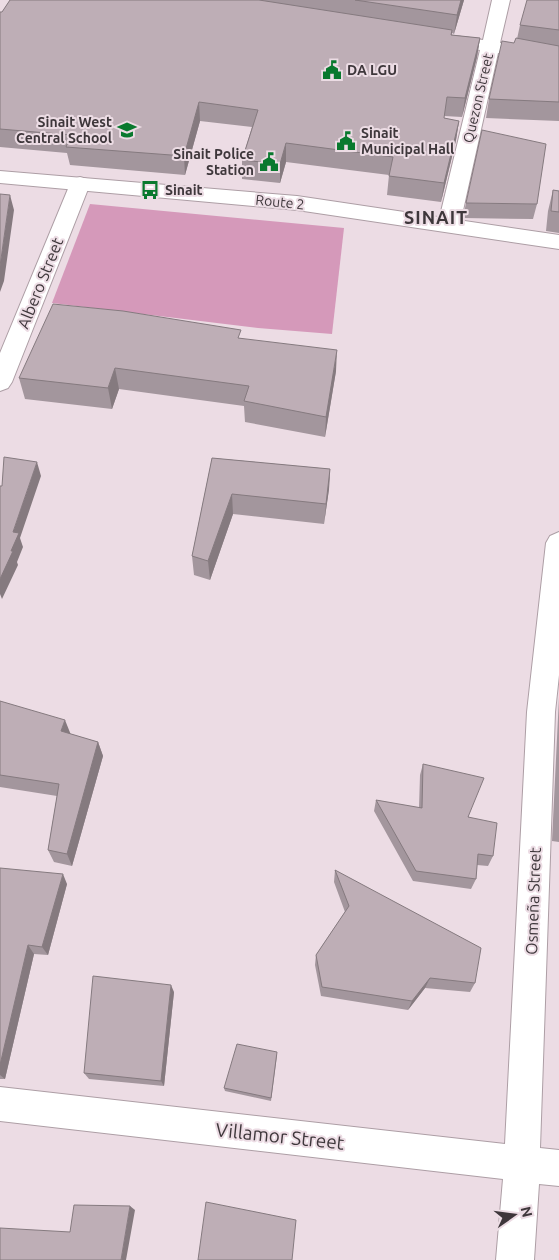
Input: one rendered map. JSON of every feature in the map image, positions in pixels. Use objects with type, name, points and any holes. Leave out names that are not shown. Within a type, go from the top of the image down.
[{"type":"main road","name":"Quezon Street","points":[[449,224],[501,0]]},
{"type":"main road","points":[[423,36],[559,57]]},
{"type":"main road","name":"Route 2","points":[[0,177],[297,203],[449,224],[559,242]]},
{"type":"main road","name":"Albero Street","points":[[0,382],[80,184]]},
{"type":"main road","name":"Osmeña Street","points":[[515,1260],[559,543]]},
{"type":"main road","name":"Villamor Street","points":[[0,1104],[559,1168]]},
{"type":"shaded area","points":[[90,204],[344,228],[332,334],[258,328],[52,303]]},
{"type":"building","points":[[10,0],[259,0],[452,30],[451,35],[480,38],[465,98],[447,97],[444,118],[459,121],[444,183],[389,176],[393,157],[286,143],[280,164],[242,160],[258,110],[199,102],[184,156],[66,147],[71,135],[0,129],[0,12],[2,12]]},
{"type":"building","points":[[355,0],[461,0],[457,15]]},
{"type":"building","points":[[527,0],[559,0],[559,30],[520,25]]},
{"type":"building","points":[[516,38],[559,46],[559,102],[489,99],[502,41],[514,43]]},
{"type":"building","points":[[482,130],[546,144],[537,204],[466,203]]},
{"type":"building","points":[[553,190],[559,191],[559,212],[551,211]]},
{"type":"building","points":[[0,194],[10,195],[0,266]]},
{"type":"building","points":[[53,304],[123,311],[241,330],[238,338],[337,350],[326,417],[244,401],[249,386],[115,368],[108,388],[19,378]]},
{"type":"building","points":[[4,457],[37,462],[13,532],[19,533],[0,579],[0,486],[2,486]]},
{"type":"building","points":[[212,458],[330,469],[326,504],[232,494],[208,561],[192,556]]},
{"type":"building","points":[[0,701],[65,720],[61,731],[98,742],[67,854],[48,850],[59,784],[0,775]]},
{"type":"building","points":[[423,764],[484,778],[468,817],[497,823],[493,856],[478,854],[476,879],[416,871],[376,800],[422,808]]},
{"type":"building","points":[[0,868],[63,874],[42,947],[28,945],[0,1065]]},
{"type":"building","points":[[335,870],[481,948],[475,983],[430,978],[412,1001],[322,987],[316,955],[349,906]]},
{"type":"building","points":[[93,976],[171,985],[161,1081],[84,1073]]},
{"type":"building","points":[[237,1044],[277,1052],[271,1098],[224,1088]]},
{"type":"building","points":[[206,1202],[296,1220],[292,1260],[198,1260]]},
{"type":"building","points":[[74,1205],[130,1206],[121,1260],[0,1260],[0,1228],[70,1232]]},
{"type":"place","name":"DA LGU","points":[[332,70]]},
{"type":"place","name":"Sinait West Central School","points":[[127,130]]},
{"type":"place","name":"Sinait Municipal Hall","points":[[346,141]]},
{"type":"place","name":"Sinait Police Station","points":[[269,162]]},
{"type":"place","name":"Sinait","points":[[150,190]]},
{"type":"district","name":"SINAIT","points":[[436,218]]}]
